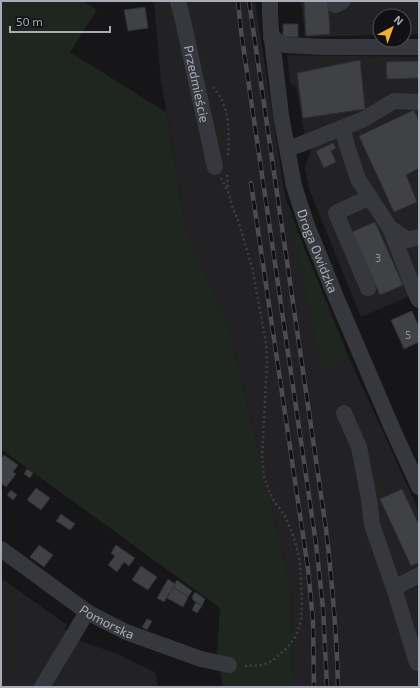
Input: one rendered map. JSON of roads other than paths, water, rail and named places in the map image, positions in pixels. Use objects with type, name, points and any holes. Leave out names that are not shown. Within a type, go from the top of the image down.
[{"type":"street","name":"Przedmieście","points":[[178,1],[215,167]]},
{"type":"street","name":"Droga Owidzka","points":[[270,1],[271,37],[281,115],[294,186],[306,223],[393,430],[419,487]]},
{"type":"street","points":[[271,37],[285,45],[325,48],[419,47]]},
{"type":"street","points":[[288,149],[364,119],[394,101],[419,102]]},
{"type":"street","points":[[342,128],[358,179],[390,228],[419,300]]},
{"type":"street","points":[[368,288],[336,213],[370,197]]},
{"type":"street","points":[[390,228],[408,240],[419,237]]},
{"type":"street","points":[[344,413],[359,447],[369,499],[372,525],[394,588],[417,663]]},
{"type":"street","name":"Pomorska","points":[[1,549],[87,612],[126,632],[201,659],[229,665]]},
{"type":"street","points":[[394,588],[419,575]]},
{"type":"street","points":[[42,687],[87,612]]},
{"type":"railway","points":[[238,1],[241,31],[316,544],[323,608],[327,687]]},
{"type":"railway","points":[[249,1],[326,529],[337,647],[338,687]]},
{"type":"railway","points":[[251,183],[308,569],[313,621],[314,687]]}]
